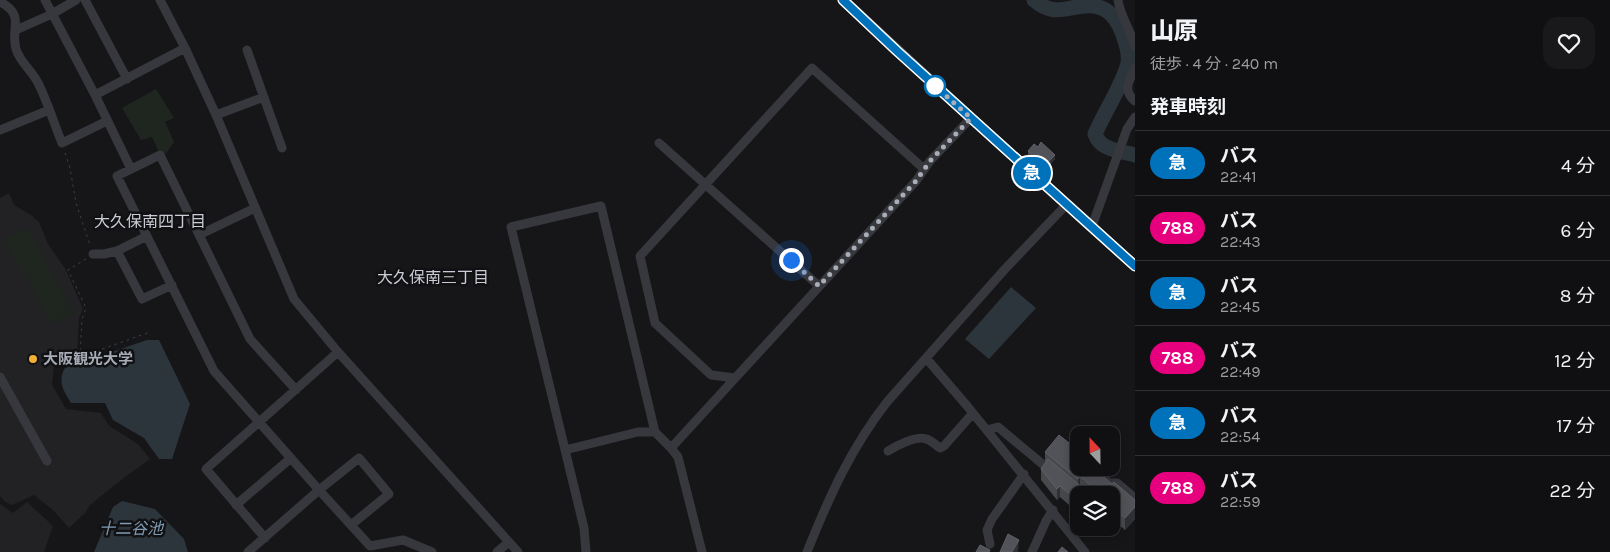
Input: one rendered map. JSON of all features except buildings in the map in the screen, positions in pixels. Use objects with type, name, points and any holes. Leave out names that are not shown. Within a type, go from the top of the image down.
[{"type":"main road","points":[[843,0],[1135,266]]},
{"type":"street","points":[[45,0],[131,169]]},
{"type":"street","points":[[16,30],[52,14],[76,0]]},
{"type":"street","points":[[85,0],[127,79]]},
{"type":"street","points":[[160,0],[216,115],[294,299],[338,352],[518,552]]},
{"type":"street","points":[[1118,0],[1121,13],[1132,35],[1135,47]]},
{"type":"street","points":[[1,3],[10,8],[14,14],[17,51],[39,84],[62,143],[107,121]]},
{"type":"street","points":[[95,95],[185,48]]},
{"type":"street","points":[[247,50],[282,148]]},
{"type":"street","points":[[735,378],[711,376],[656,323],[640,256],[705,184],[812,68],[924,169]]},
{"type":"street","points":[[1135,68],[1127,89],[1129,95],[1135,101]]},
{"type":"street","points":[[216,115],[264,97]]},
{"type":"street","points":[[0,130],[48,110]]},
{"type":"street","points":[[1092,226],[1127,129],[1135,117]]},
{"type":"street","points":[[670,448],[916,181],[930,161],[971,118]]},
{"type":"street","points":[[659,143],[819,286]]},
{"type":"street","points":[[296,390],[250,339],[160,155],[117,176],[214,371],[370,546],[403,540],[432,552]]},
{"type":"street","points":[[807,552],[829,498],[857,444],[887,402],[1005,269],[1067,204]]},
{"type":"street","points":[[586,552],[584,528],[511,227],[601,206],[655,432],[678,458],[702,552]]},
{"type":"street","points":[[199,235],[254,208]]},
{"type":"street","points":[[93,254],[117,251],[147,236]]},
{"type":"street","points":[[117,251],[142,299],[172,285]]},
{"type":"street","points":[[264,538],[206,470],[338,352]]},
{"type":"street","points":[[926,358],[1024,474],[1086,552]]},
{"type":"street","points":[[0,377],[47,461]]},
{"type":"street","points":[[888,451],[920,438],[926,438],[940,448],[973,414]]},
{"type":"street","points":[[987,430],[998,427],[1041,456],[1059,478]]},
{"type":"street","points":[[565,450],[638,432],[655,432]]},
{"type":"street","points":[[236,505],[290,458]]},
{"type":"street","points":[[248,552],[358,458],[389,494],[351,525]]},
{"type":"street","points":[[990,544],[987,530],[992,519],[1024,474]]},
{"type":"street","points":[[1101,476],[1109,483],[1117,483],[1135,498]]},
{"type":"street","points":[[1032,552],[1053,510]]},
{"type":"street","points":[[497,552],[509,542]]},
{"type":"path","points":[[62,143],[70,168],[76,203],[93,254],[68,270],[86,308],[82,318],[80,357],[150,332]]},
{"type":"shaded area","points":[[156,89],[174,118],[165,122],[174,142],[162,159],[152,137],[141,140],[122,108]]},
{"type":"shaded area","name":"大阪観光大学","points":[[9,193],[14,205],[39,222],[48,244],[66,270],[83,309],[79,318],[77,354],[54,363],[52,385],[66,409],[101,413],[109,426],[138,444],[150,459],[90,505],[85,513],[69,528],[53,510],[34,495],[12,505],[5,502],[0,496],[0,198]]},
{"type":"shaded area","points":[[27,228],[73,312],[52,324],[5,240]]},
{"type":"shaded area","points":[[27,502],[53,526],[44,552],[0,552],[0,504],[13,513]]},
{"type":"water","points":[[1011,287],[1036,308],[989,359],[965,339]]},
{"type":"water","points":[[147,340],[159,340],[190,404],[172,459],[159,459],[144,438],[113,420],[105,403],[71,403],[62,386],[65,368]]},
{"type":"water","name":"十二谷池","points":[[122,501],[155,509],[184,539],[188,552],[94,552],[113,507]]},
{"type":"waterway","points":[[1034,0],[1047,8],[1058,10],[1085,6],[1101,8],[1112,15],[1120,26],[1126,43],[1128,63],[1122,80],[1095,134],[1106,147],[1135,155]]},
{"type":"bus line","name":"急","points":[[843,0],[1135,266]]},
{"type":"place","name":"大阪観光大学","points":[[33,359]]},
{"type":"district","name":"大久保南四丁目","points":[[150,221]]},
{"type":"district","name":"大久保南三丁目","points":[[433,277]]},
{"type":"route","points":[[791,260],[819,286],[916,181],[930,161],[971,118],[935,86]]}]
